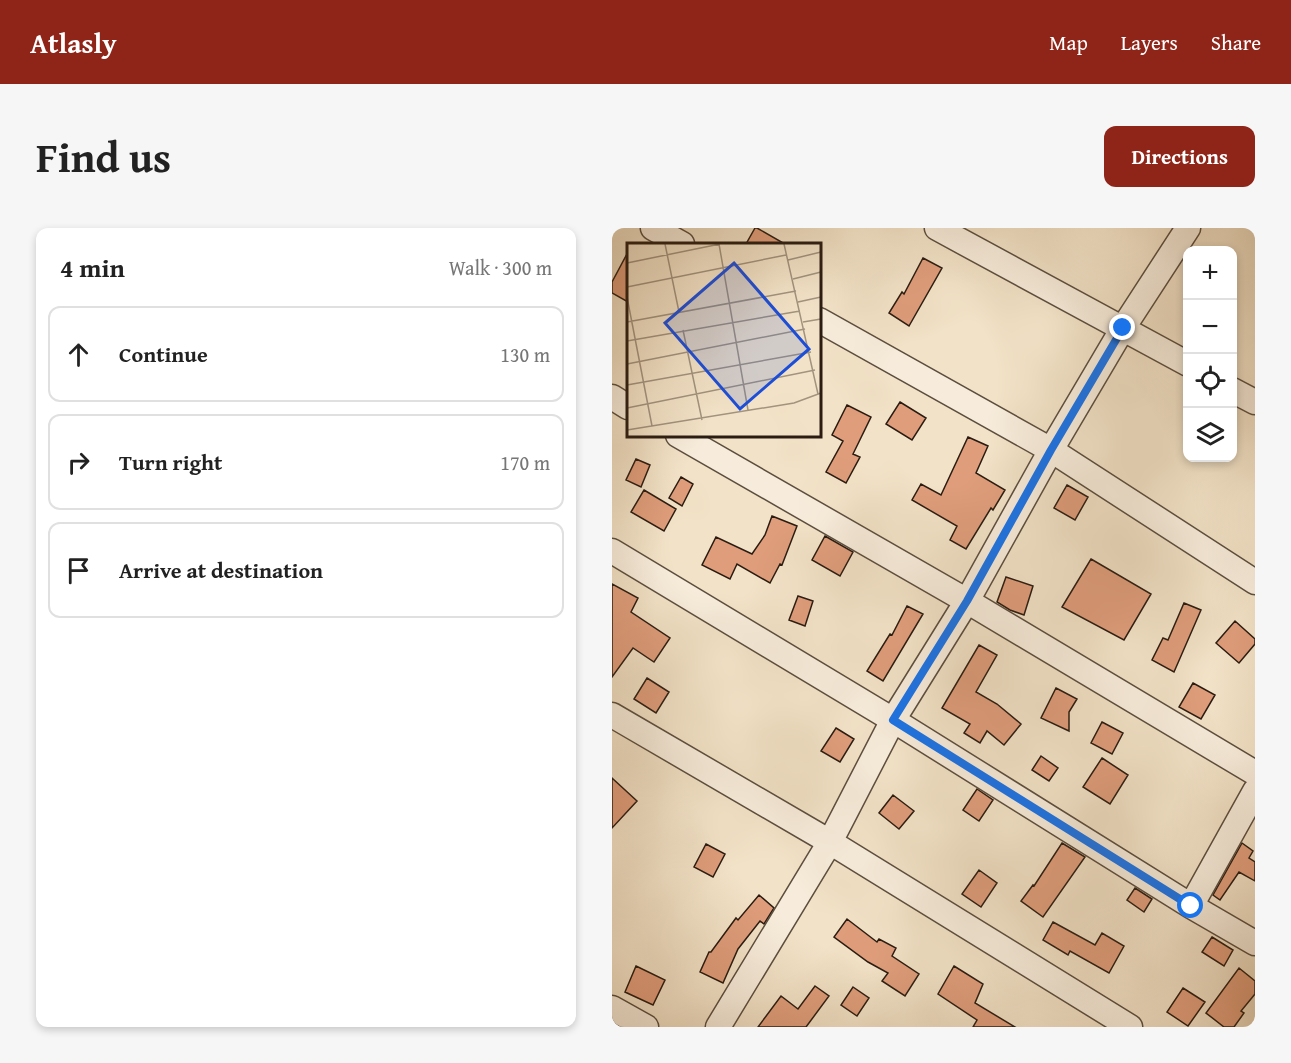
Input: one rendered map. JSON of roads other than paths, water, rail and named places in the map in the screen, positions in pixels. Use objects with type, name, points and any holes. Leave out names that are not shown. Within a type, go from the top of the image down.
[{"type":"street","points":[[653,228],[680,243]]},
{"type":"street","points":[[937,228],[1183,361]]},
{"type":"street","points":[[718,1027],[830,842],[893,720],[967,601],[1051,450],[1123,328],[1188,228]]},
{"type":"street","points":[[820,322],[1051,450],[1255,582]]},
{"type":"street","points":[[1237,392],[1255,402]]},
{"type":"street","points":[[612,397],[627,406]]},
{"type":"street","points":[[680,436],[967,601],[1255,773]]},
{"type":"street","points":[[612,551],[893,720],[1191,906],[1255,943]]},
{"type":"street","points":[[612,715],[830,842],[1126,1026]]},
{"type":"street","points":[[1191,906],[1255,791]]},
{"type":"street","points":[[612,1008],[646,1027]]}]
